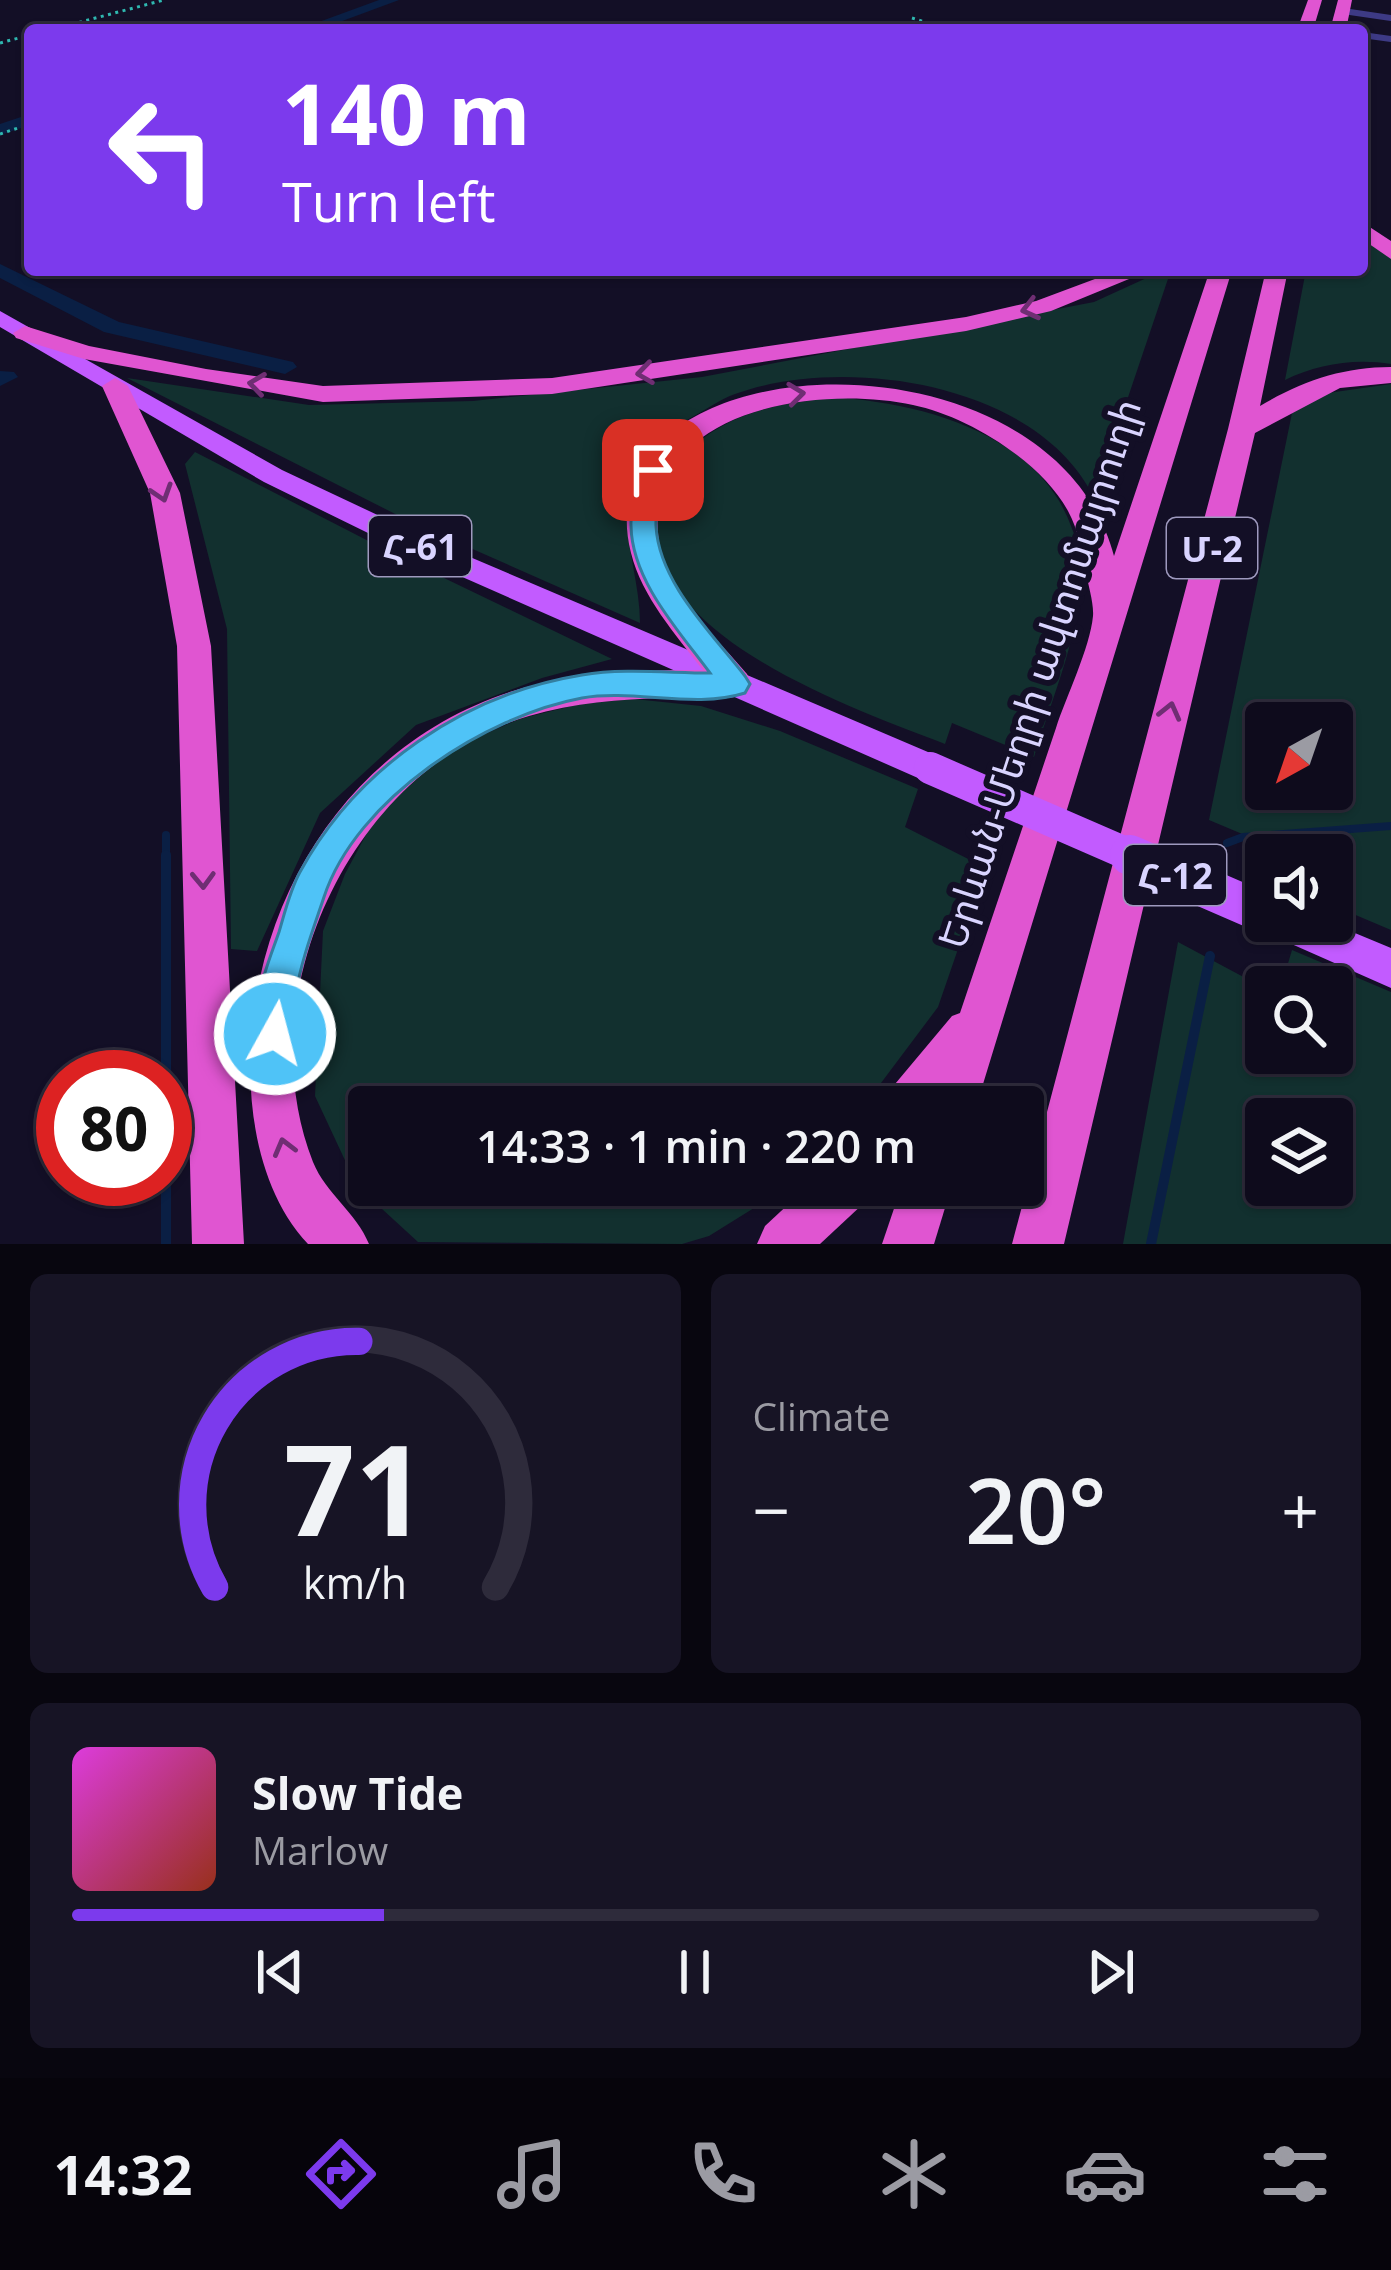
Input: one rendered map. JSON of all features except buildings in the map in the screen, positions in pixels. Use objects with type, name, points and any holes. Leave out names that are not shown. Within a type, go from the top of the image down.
[{"type":"highway","points":[[25,333],[84,352],[186,373],[323,394],[552,386],[966,324],[1043,306],[1124,276]]},
{"type":"highway","name":"Երևան-Մեղրի ավտոմայրուղի","points":[[959,1086],[1219,276]]},
{"type":"highway","name":"Մ-2","points":[[1038,1244],[1242,429],[1276,276]]},
{"type":"highway","points":[[1242,429],[1309,386],[1340,378],[1391,375]]},
{"type":"highway","points":[[116,386],[165,493],[194,646],[218,1244]]},
{"type":"highway","points":[[735,684],[657,578],[645,549],[645,495],[653,470],[697,427],[751,402],[790,394],[837,391],[916,397],[976,420],[1018,444],[1065,486],[1084,513],[1112,620]]},
{"type":"highway","points":[[343,1244],[316,1224],[280,1149],[273,1075],[278,992],[295,931],[311,883],[347,827],[416,759],[499,710],[584,686],[735,684]]},
{"type":"highway","points":[[924,1086],[981,1016]]},
{"type":"highway","points":[[783,1244],[824,1206]]},
{"type":"highway","points":[[908,1244],[920,1206]]},
{"type":"main road","name":"Հ-61","points":[[0,318],[273,476],[408,541],[1084,835]]},
{"type":"main road","name":"Հ-12","points":[[1084,835],[1245,905]]},
{"type":"main road","name":"Հ-12","points":[[1331,942],[1391,968]]},
{"type":"lane","points":[[1344,5],[1391,18]]},
{"type":"path","points":[[73,24],[164,0]]},
{"type":"path","points":[[912,18],[931,24]]},
{"type":"green space","points":[[1368,238],[1391,256],[1391,364],[1337,364],[1285,380],[1305,276],[1368,276]]},
{"type":"green space","points":[[1151,276],[1169,276],[1094,498],[1067,459],[1030,428],[985,404],[935,388],[830,377],[780,382],[735,394],[660,437],[643,454],[633,474],[627,516],[640,623],[409,521],[127,378],[309,405],[473,401],[702,377],[1094,302]]},
{"type":"green space","points":[[1391,384],[1391,930],[1353,914],[1353,834],[1245,835],[1209,820],[1292,413],[1321,394]]},
{"type":"green space","points":[[843,398],[910,408],[977,431],[1034,469],[1055,495],[1081,552],[1081,586],[1066,660],[1034,757],[952,723],[945,744],[817,691],[726,638],[690,606],[666,570],[656,530],[658,498],[667,476],[688,451],[748,414]]},
{"type":"green space","points":[[195,452],[612,659],[542,678],[416,725],[320,813],[257,951],[231,949],[227,629],[185,464]]},
{"type":"green space","points":[[634,699],[701,706],[780,731],[918,789],[905,827],[986,868],[938,1007],[879,1086],[348,1086],[348,1167],[315,1096],[323,931],[345,874],[368,831],[406,785],[459,746],[519,719],[580,704]]},
{"type":"green space","points":[[1178,942],[1245,978],[1245,1074],[1353,1074],[1353,976],[1391,992],[1391,1244],[1123,1244]]},
{"type":"green space","points":[[1292,950],[1330,966],[1287,966]]},
{"type":"green space","points":[[379,1206],[757,1206],[709,1236],[682,1244],[418,1242]]},
{"type":"waterway","points":[[322,24],[392,0]]},
{"type":"waterway","points":[[0,130],[24,121]]},
{"type":"waterway","points":[[0,270],[112,327],[285,367]]},
{"type":"waterway","points":[[0,379],[6,377]]},
{"type":"waterway","points":[[1227,843],[1243,837],[1391,826]]},
{"type":"waterway","points":[[166,835],[166,1244]]},
{"type":"waterway","points":[[1151,1244],[1210,956]]},
{"type":"route","points":[[275,1034],[278,992],[311,883],[347,827],[416,759],[499,710],[584,686],[735,684],[674,605],[645,549],[645,495],[653,470]]}]
